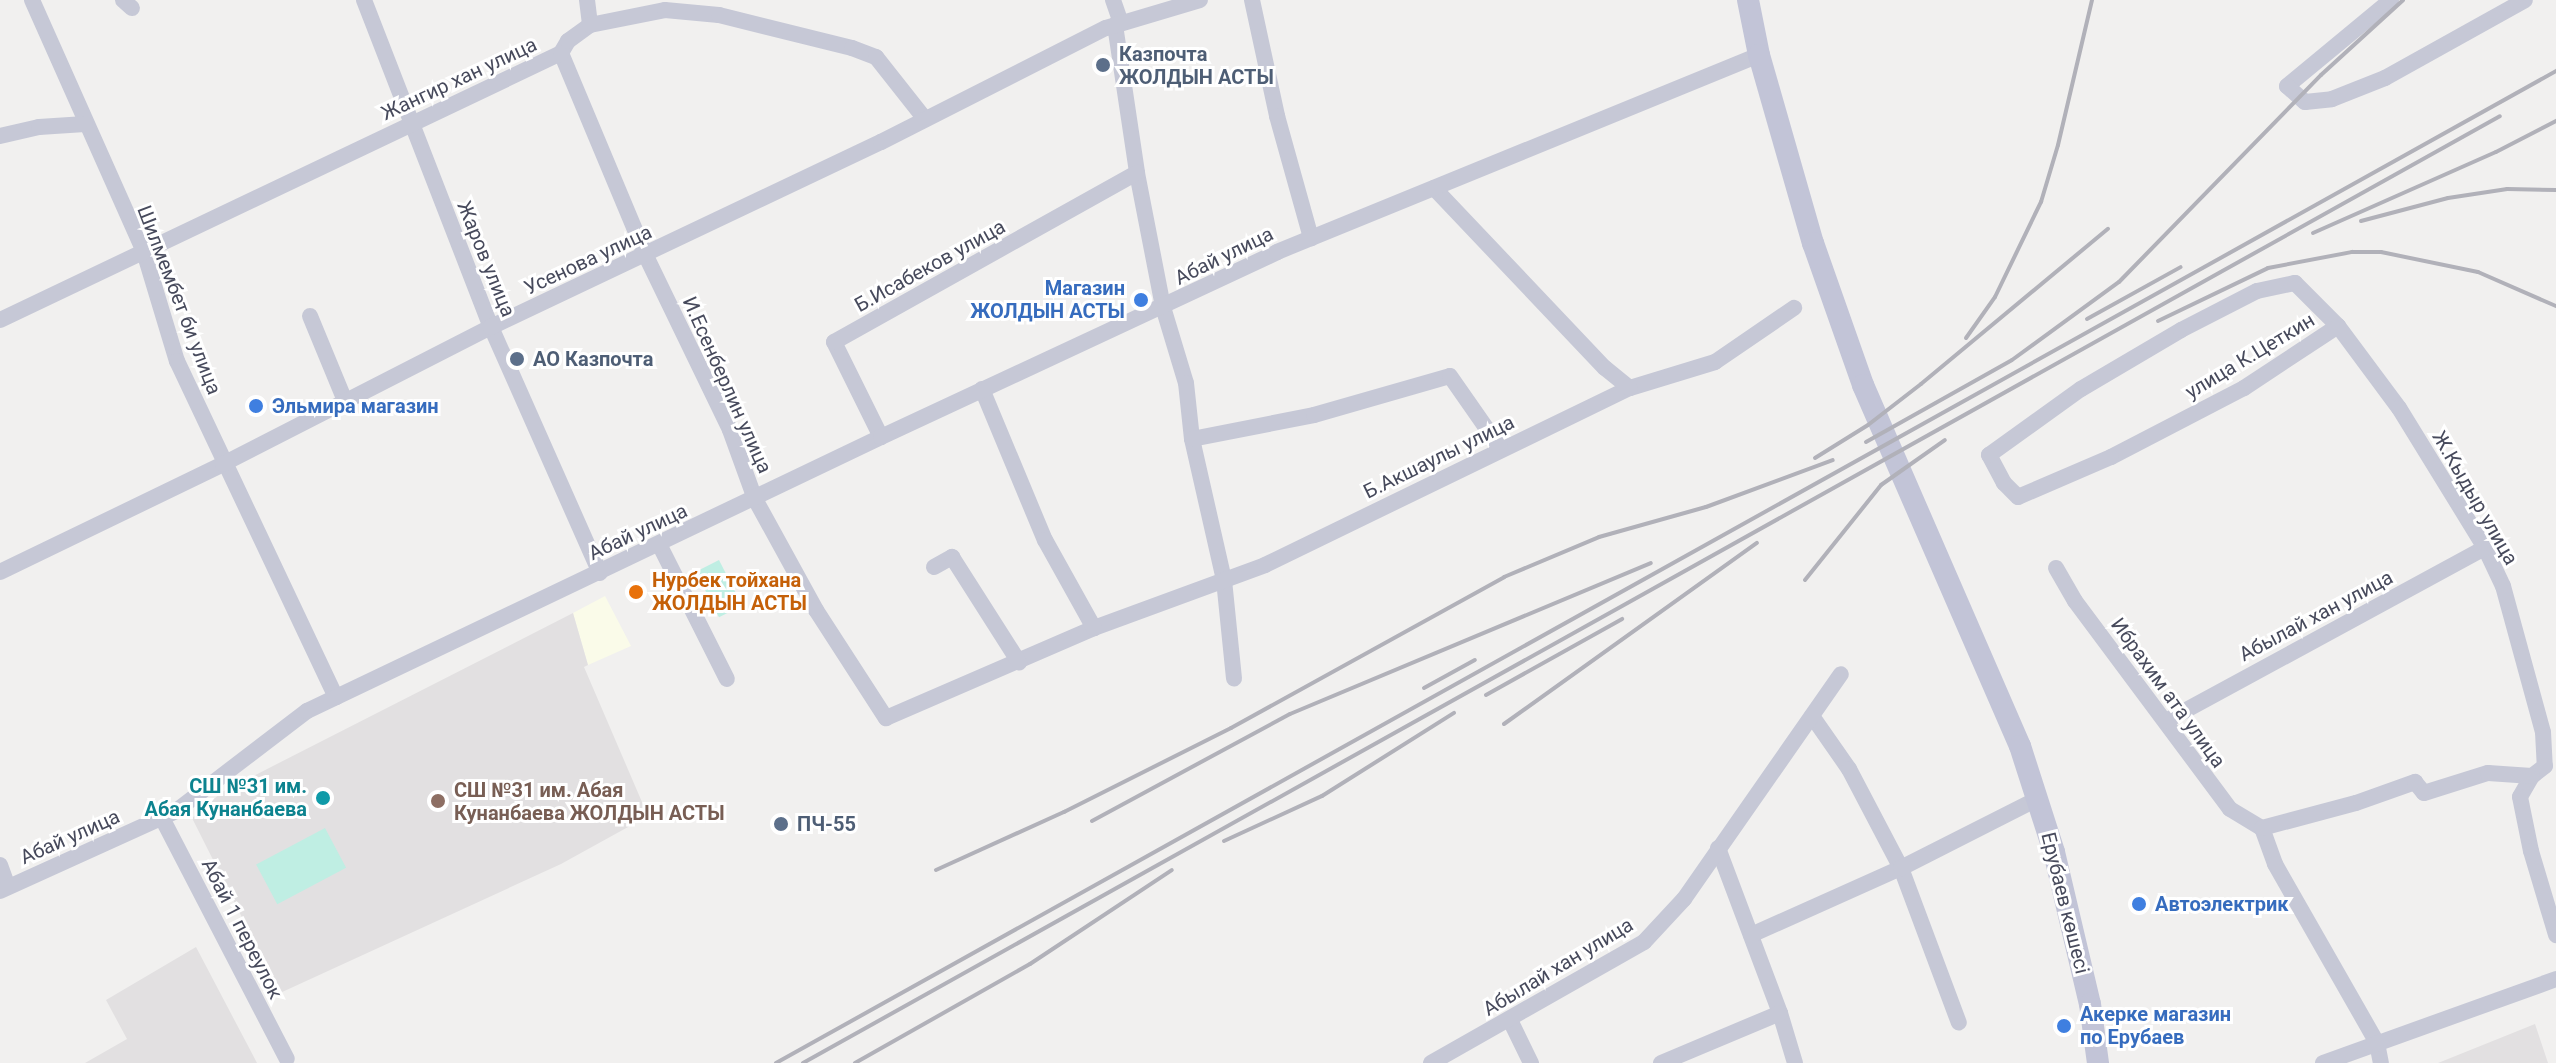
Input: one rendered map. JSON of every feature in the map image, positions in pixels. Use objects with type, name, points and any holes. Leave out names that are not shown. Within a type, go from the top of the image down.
[{"type":"main road","name":"Ерубаев көшесі","points":[[1748,0],[1759,55],[1813,243],[1863,385],[1908,494],[1995,682],[2020,746],[2054,852],[2086,989],[2098,1063]]},
{"type":"street","name":"Шилмембет би улица","points":[[32,0],[144,252],[177,361],[223,464],[336,697]]},
{"type":"street","name":"Жаров улица","points":[[364,0],[491,327],[600,573]]},
{"type":"street","points":[[587,0],[590,25],[665,10],[721,8],[852,48],[876,57],[925,119]]},
{"type":"street","points":[[1113,0],[1137,173],[1163,307],[1186,383],[1192,439],[1224,580],[1234,678]]},
{"type":"street","name":"Усенова улица","points":[[0,572],[223,464],[491,327],[646,256],[1118,24],[1200,0]]},
{"type":"street","points":[[1252,0],[1277,116],[1311,238]]},
{"type":"street","points":[[2391,0],[2287,86],[2305,102],[2332,99],[2385,78],[2525,0]]},
{"type":"street","name":"Жангир хан улица","points":[[0,320],[561,53],[568,41],[590,25]]},
{"type":"street","name":"И.Есенберлин улица","points":[[561,53],[646,256],[730,430],[755,499],[816,610],[886,718]]},
{"type":"street","name":"Абай улица","points":[[4,889],[162,818],[307,711],[982,389],[1311,238],[1759,55]]},
{"type":"street","points":[[0,136],[39,127],[85,124]]},
{"type":"street","name":"Б.Исабеков улица","points":[[881,437],[834,342],[1137,173]]},
{"type":"street","points":[[1434,188],[1605,368],[1630,388]]},
{"type":"street","name":"улица К.Цеткин","points":[[2295,283],[2338,326],[2244,388],[2111,457],[2018,497],[2004,483],[1989,455],[2081,389],[2181,330],[2257,291],[2295,283]]},
{"type":"street","name":"Б.Акшаулы улица","points":[[886,718],[1094,628],[1265,565],[1630,388],[1715,362],[1794,308]]},
{"type":"street","points":[[310,316],[345,401]]},
{"type":"street","name":"Ж.Кыдыр улица","points":[[2338,326],[2399,408],[2485,548],[2503,586],[2543,732],[2545,766],[2532,776],[2520,797],[2531,851],[2556,935]]},
{"type":"street","points":[[1192,439],[1314,415],[1450,376],[1501,449]]},
{"type":"street","points":[[982,389],[1045,540],[1094,628]]},
{"type":"street","points":[[659,544],[727,679]]},
{"type":"street","name":"Абылай хан улица","points":[[2166,721],[2485,548]]},
{"type":"street","points":[[934,567],[952,557],[1019,662]]},
{"type":"street","name":"Ибрахим ата улица","points":[[2056,568],[2075,601],[2230,809],[2262,828]]},
{"type":"street","name":"Абылай хан улица","points":[[1431,1063],[1644,942],[1684,899],[1841,674]]},
{"type":"street","points":[[1812,716],[1849,769],[1901,868],[1959,1023]]},
{"type":"street","points":[[2381,1063],[2377,1043],[2275,864],[2262,828],[2356,803],[2415,782],[2424,793],[2488,773],[2532,776]]},
{"type":"street","points":[[1751,935],[1901,868],[2037,799]]},
{"type":"street","name":"Абай 1 переулок","points":[[162,818],[287,1059]]},
{"type":"street","points":[[1718,848],[1780,1013],[1795,1063]]},
{"type":"street","points":[[0,865],[4,889]]},
{"type":"street","points":[[2323,1063],[2556,979]]},
{"type":"street","points":[[1661,1063],[1780,1013]]},
{"type":"street","points":[[1510,1020],[1531,1063]]},
{"type":"shaded area","points":[[605,596],[631,646],[588,665],[573,613]]},
{"type":"shaded area","points":[[573,613],[588,665],[584,667],[648,816],[561,864],[280,993],[192,818],[222,792]]},
{"type":"shaded area","points":[[196,947],[257,1063],[85,1063],[127,1039],[106,1000]]},
{"type":"shaded area","points":[[2535,1024],[2548,1063],[2438,1063]]},
{"type":"green space","points":[[719,560],[742,605],[719,617],[696,572]]},
{"type":"green space","points":[[325,828],[346,868],[277,904],[256,865]]},
{"type":"railway","points":[[1966,338],[1995,297],[2041,202],[2058,145],[2092,0]]},
{"type":"railway","points":[[1866,442],[2012,360],[2119,282],[2321,75],[2403,0]]},
{"type":"railway","points":[[776,1063],[2556,71]]},
{"type":"railway","points":[[803,1063],[2500,116]]},
{"type":"railway","points":[[2313,233],[2496,152],[2556,121]]},
{"type":"railway","points":[[2361,221],[2448,198],[2507,189],[2556,190]]},
{"type":"railway","points":[[1815,458],[1868,425],[1921,384],[2108,229]]},
{"type":"railway","points":[[2158,321],[2268,268],[2352,252],[2381,252],[2478,272],[2556,306]]},
{"type":"railway","points":[[2087,319],[2181,267]]},
{"type":"railway","points":[[1805,580],[1881,485],[1945,440]]},
{"type":"railway","points":[[936,870],[1064,812],[1231,728],[1504,577],[1599,537],[1706,507],[1833,460]]},
{"type":"railway","points":[[1504,724],[1757,543]]},
{"type":"railway","points":[[1092,821],[1290,714],[1651,563]]},
{"type":"railway","points":[[1486,695],[1622,619]]},
{"type":"railway","points":[[1424,688],[1475,660]]},
{"type":"railway","points":[[1224,841],[1322,796],[1454,713]]},
{"type":"railway","points":[[855,1063],[1030,964],[1172,870]]},
{"type":"place","name":"Казпочта ЖОЛДЫН АСТЫ","points":[[1103,65]]},
{"type":"place","name":"Магазин ЖОЛДЫН АСТЫ","points":[[1141,300]]},
{"type":"place","name":"АО Казпочта","points":[[517,359]]},
{"type":"place","name":"Эльмира магазин","points":[[256,406]]},
{"type":"place","name":"Нурбек тойхана ЖОЛДЫН АСТЫ","points":[[636,592]]},
{"type":"place","name":"СШ №31 им. Абая Кунанбаева","points":[[323,798]]},
{"type":"place","name":"СШ №31 им. Абая Кунанбаева ЖОЛДЫН АСТЫ","points":[[438,801]]},
{"type":"place","name":"ПЧ-55","points":[[781,824]]},
{"type":"place","name":"Автоэлектрик","points":[[2139,904]]},
{"type":"place","name":"Акерке магазин по Ерубаев","points":[[2064,1026]]}]
